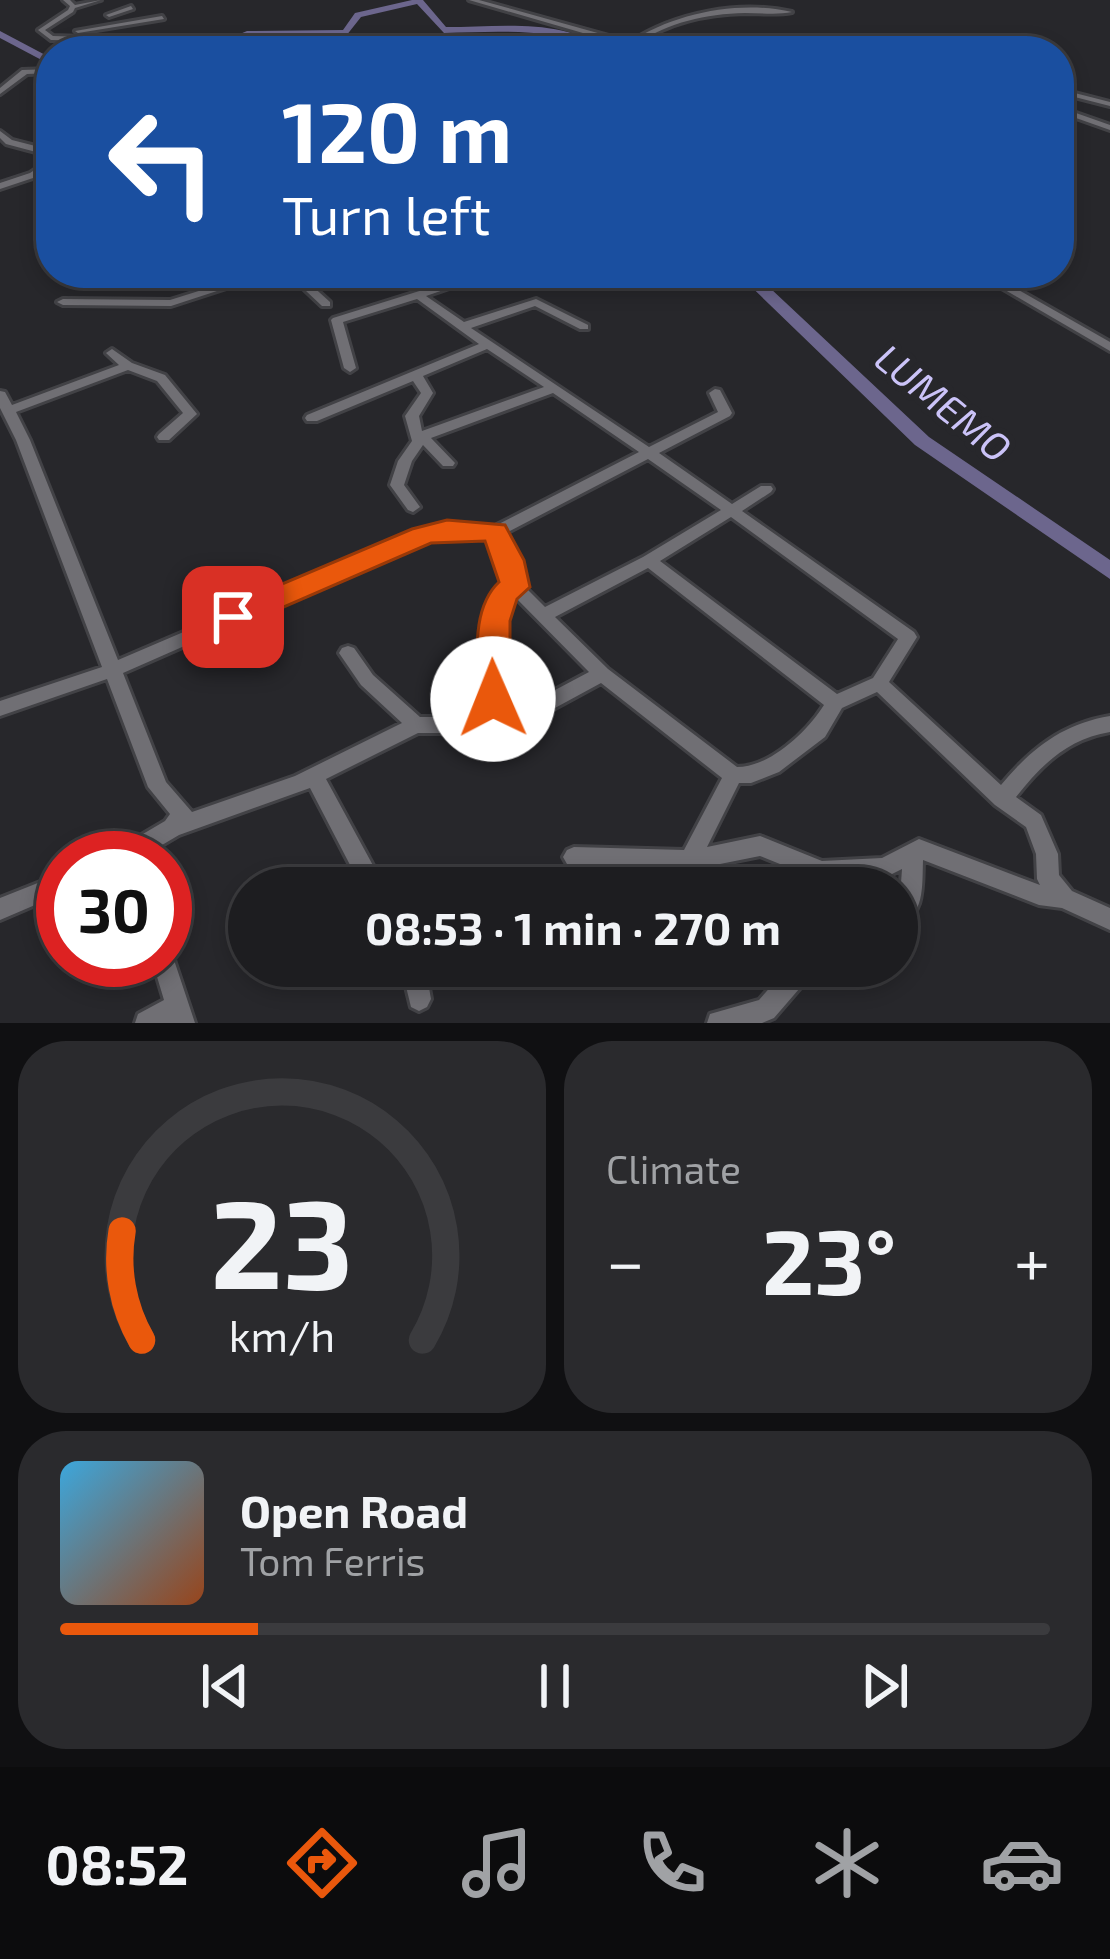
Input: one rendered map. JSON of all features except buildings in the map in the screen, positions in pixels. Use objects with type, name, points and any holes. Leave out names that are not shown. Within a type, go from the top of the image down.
[{"type":"street","points":[[49,36],[41,30],[69,4],[98,0]]},
{"type":"street","points":[[472,0],[603,36]]},
{"type":"street","points":[[130,8],[106,13],[137,21]]},
{"type":"street","points":[[644,36],[701,14],[749,9],[789,12]]},
{"type":"street","points":[[46,33],[162,18]]},
{"type":"street","points":[[0,92],[25,72],[36,72]]},
{"type":"street","points":[[1074,95],[1110,104]]},
{"type":"street","points":[[1074,98],[1078,96]]},
{"type":"street","points":[[1074,112],[1110,128]]},
{"type":"street","points":[[0,133],[36,156]]},
{"type":"street","points":[[0,186],[36,169]]},
{"type":"street","points":[[63,302],[171,303],[219,288]]},
{"type":"street","points":[[308,288],[326,304]]},
{"type":"street","points":[[350,368],[338,320],[446,288]]},
{"type":"street","points":[[1007,288],[1110,347]]},
{"type":"street","points":[[421,297],[484,346],[555,388],[734,511],[908,638],[879,683],[835,704],[818,731],[772,766],[751,775],[734,775],[602,674],[515,587],[495,532]]},
{"type":"street","points":[[461,327],[536,302],[584,326]]},
{"type":"street","points":[[312,418],[484,346]]},
{"type":"street","points":[[112,353],[128,366],[161,378],[190,414],[164,437]]},
{"type":"street","points":[[128,366],[5,402],[158,787],[182,813],[172,828]]},
{"type":"street","points":[[416,376],[426,388],[412,416],[417,438],[555,388]]},
{"type":"street","points":[[0,709],[113,670],[422,536],[447,530],[495,532],[725,413],[715,393]]},
{"type":"street","points":[[422,436],[448,463]]},
{"type":"street","points":[[412,506],[397,485],[405,460],[422,436]]},
{"type":"street","points":[[546,614],[649,561],[766,489]]},
{"type":"street","points":[[649,561],[835,704]]},
{"type":"street","points":[[496,731],[490,666],[494,621],[504,593],[515,587]]},
{"type":"street","points":[[348,653],[367,680],[416,725]]},
{"type":"street","points":[[167,831],[314,776],[416,725],[442,725],[480,736],[496,731],[602,674]]},
{"type":"street","points":[[879,683],[1003,799],[1034,821],[1046,854],[1048,879],[1064,898]]},
{"type":"street","points":[[1003,799],[1042,748],[1093,726],[1110,724]]},
{"type":"street","points":[[690,860],[734,775]]},
{"type":"street","points":[[314,776],[363,867]]},
{"type":"street","points":[[574,857],[690,860],[760,846],[822,871],[884,868],[919,849],[1040,895],[1064,898],[1110,919]]},
{"type":"street","points":[[912,867],[913,853]]},
{"type":"street","points":[[0,909],[36,894]]},
{"type":"street","points":[[417,987],[419,999]]},
{"type":"street","points":[[719,1023],[766,1010],[786,987]]},
{"type":"street","points":[[147,1023],[180,1014]]},
{"type":"waterway","name":"LUMEMO","points":[[242,36],[346,33],[358,15],[419,1],[444,30],[504,29],[572,36]]},
{"type":"waterway","name":"LUMEMO","points":[[0,34],[36,54]]},
{"type":"waterway","name":"LUMEMO","points":[[761,288],[922,441],[1110,571]]},
{"type":"route","points":[[233,617],[422,536],[447,530],[495,532],[515,587],[504,593],[494,621],[493,699]]}]
